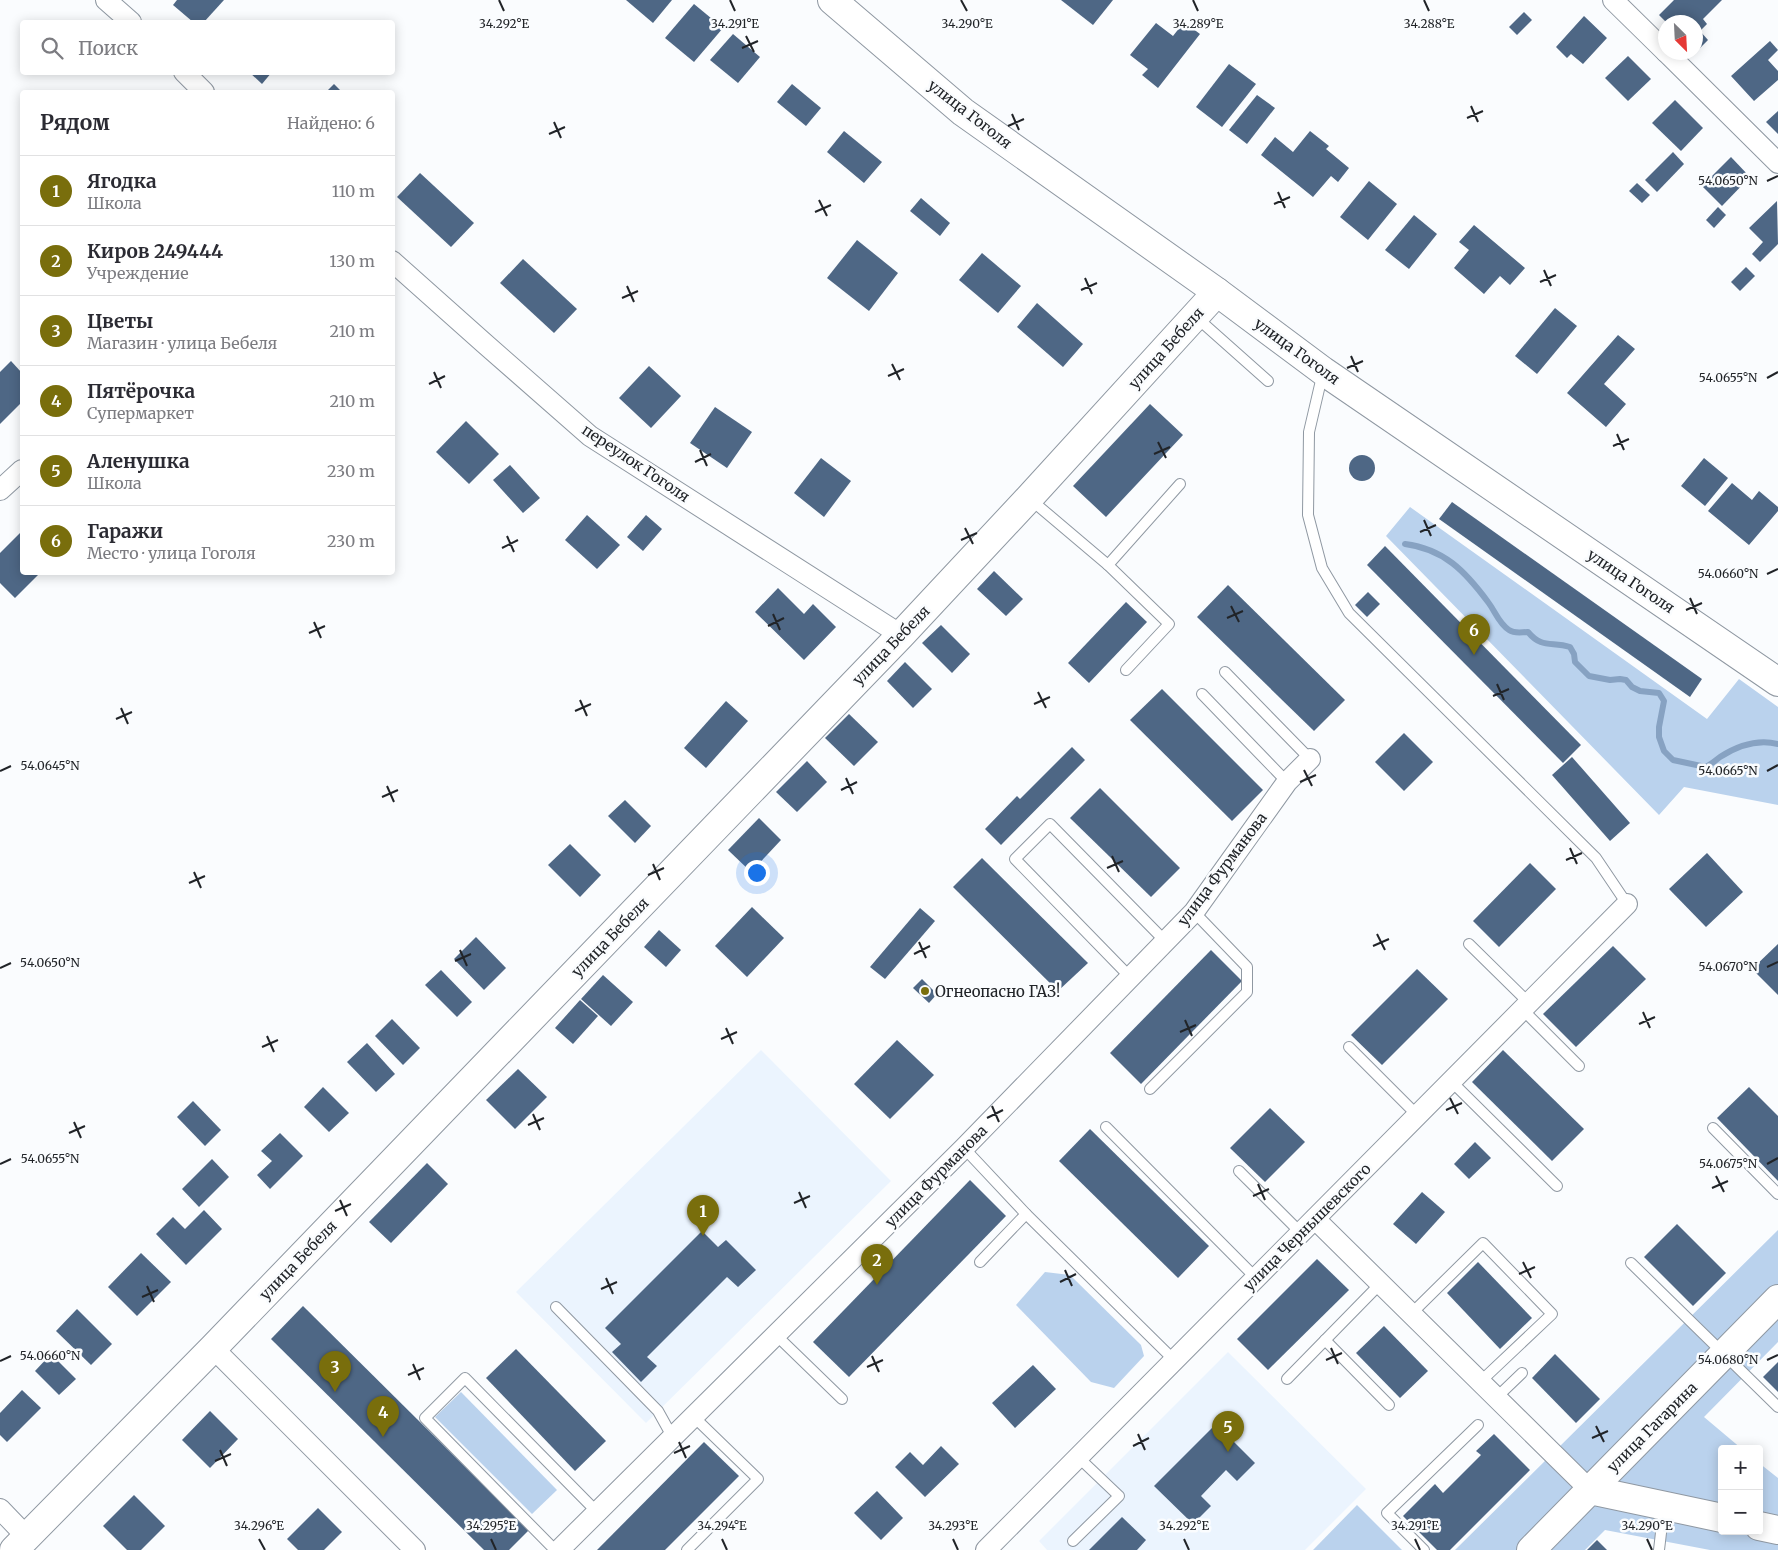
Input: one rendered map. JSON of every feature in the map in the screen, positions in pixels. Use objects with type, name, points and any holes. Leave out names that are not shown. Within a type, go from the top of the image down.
[{"type":"street","points":[[106,0],[130,20]]},
{"type":"street","name":"улица Гоголя","points":[[832,0],[963,112],[1217,292],[1323,371],[1778,682]]},
{"type":"street","points":[[1613,0],[1658,44]]},
{"type":"street","points":[[1674,60],[1778,163]]},
{"type":"street","points":[[187,75],[202,90]]},
{"type":"street","name":"переулок Гоголя","points":[[395,264],[590,436],[901,635]]},
{"type":"street","name":"улица Бебеля","points":[[21,1544],[213,1348],[901,635],[1217,292]]},
{"type":"street","points":[[0,490],[20,472]]},
{"type":"street","name":"улица Фурманова","points":[[557,1550],[777,1336],[1194,912],[1287,782],[1310,759]]},
{"type":"street","name":"улица Чернышевского","points":[[986,1550],[1627,904]]},
{"type":"street","points":[[1308,1226],[1380,1284],[1590,1490]]},
{"type":"street","name":"улица Гагарина","points":[[1530,1550],[1778,1299]]},
{"type":"street","points":[[213,1348],[413,1549]]},
{"type":"street","name":"улица Гагарина","points":[[1590,1490],[1718,1517]]},
{"type":"street","points":[[0,1509],[21,1544]]},
{"type":"street","points":[[1763,1527],[1778,1530]]},
{"type":"lane","points":[[1195,316],[1268,381]]},
{"type":"lane","points":[[1323,371],[1309,432],[1308,515],[1322,568],[1348,613],[1596,858],[1627,904]]},
{"type":"lane","points":[[1108,565],[1180,484]]},
{"type":"lane","points":[[1029,498],[1108,565],[1169,624],[1126,670]]},
{"type":"lane","points":[[1225,672],[1310,759]]},
{"type":"lane","points":[[1202,694],[1287,782]]},
{"type":"lane","points":[[1130,977],[1015,859],[1050,824],[1165,941]]},
{"type":"lane","points":[[1150,1089],[1248,992],[1246,967],[1194,912]]},
{"type":"lane","points":[[1470,944],[1580,1066]]},
{"type":"lane","points":[[1349,1047],[1417,1115]]},
{"type":"lane","points":[[1451,1081],[1557,1186]]},
{"type":"lane","points":[[1106,1127],[1256,1278]]},
{"type":"lane","points":[[1713,1128],[1778,1194]]},
{"type":"lane","points":[[964,1148],[1026,1214],[1174,1360]]},
{"type":"lane","points":[[1239,1171],[1308,1226]]},
{"type":"lane","points":[[980,1262],[1026,1214]]},
{"type":"lane","points":[[1411,1314],[1483,1243],[1552,1314],[1480,1382]]},
{"type":"lane","points":[[1631,1263],[1778,1407]]},
{"type":"lane","points":[[1287,1378],[1380,1284]]},
{"type":"lane","points":[[556,1307],[658,1411],[673,1438]]},
{"type":"lane","points":[[777,1336],[842,1399]]},
{"type":"lane","points":[[1325,1340],[1389,1405]]},
{"type":"lane","points":[[1496,1398],[1522,1373]]},
{"type":"lane","points":[[557,1550],[425,1418],[465,1378],[597,1512]]},
{"type":"lane","points":[[686,1550],[758,1479],[694,1417]]},
{"type":"lane","points":[[1424,1550],[1387,1513],[1478,1425]]},
{"type":"lane","points":[[1074,1541],[1118,1496],[1078,1457]]},
{"type":"lane","points":[[1659,1550],[1664,1506]]},
{"type":"shaded area","points":[[1410,507],[1707,719],[1739,679],[1778,707],[1778,805],[1684,787],[1659,815],[1386,536]]},
{"type":"shaded area","points":[[761,1050],[891,1181],[646,1423],[516,1292]]},
{"type":"shaded area","points":[[1778,1230],[1778,1342],[1704,1417],[1737,1445],[1718,1445],[1718,1535],[1763,1535],[1763,1466],[1778,1478],[1778,1550],[1710,1550],[1605,1530],[1585,1550],[1455,1550]]},
{"type":"shaded area","points":[[1045,1272],[1070,1275],[1141,1345],[1144,1356],[1114,1388],[1091,1382],[1016,1305]]},
{"type":"shaded area","points":[[1228,1352],[1366,1489],[1305,1550],[1047,1550],[1039,1541]]},
{"type":"shaded area","points":[[461,1392],[557,1490],[532,1514],[435,1417]]},
{"type":"shaded area","points":[[1357,1505],[1402,1550],[1313,1550]]},
{"type":"building","points":[[177,0],[224,0],[206,20],[191,20],[173,5]]},
{"type":"building","points":[[626,0],[672,0],[653,23]]},
{"type":"building","points":[[1061,0],[1113,0],[1093,25]]},
{"type":"building","points":[[1674,0],[1722,0],[1703,19],[1703,15],[1659,15]]},
{"type":"building","points":[[694,4],[723,28],[694,62],[665,38]]},
{"type":"building","points":[[1524,12],[1532,20],[1517,35],[1509,27]]},
{"type":"building","points":[[1584,16],[1607,38],[1583,64],[1571,54],[1567,58],[1556,47]]},
{"type":"building","points":[[1703,19],[1707,24],[1703,28]]},
{"type":"building","points":[[1184,22],[1200,34],[1158,88],[1142,75],[1148,69],[1130,55],[1156,23],[1173,36]]},
{"type":"building","points":[[733,34],[760,57],[738,83],[710,60]]},
{"type":"building","points":[[1703,34],[1708,40],[1703,45]]},
{"type":"building","points":[[1770,41],[1778,50],[1768,60],[1778,71],[1778,80],[1754,101],[1731,76]]},
{"type":"building","points":[[1628,56],[1651,79],[1628,101],[1605,78]]},
{"type":"building","points":[[1229,64],[1256,84],[1222,127],[1196,107]]},
{"type":"building","points":[[252,75],[270,75],[262,84]]},
{"type":"building","points":[[334,84],[340,90],[328,90]]},
{"type":"building","points":[[792,84],[821,108],[806,126],[777,102]]},
{"type":"building","points":[[1257,95],[1275,108],[1247,144],[1229,130]]},
{"type":"building","points":[[1675,100],[1703,128],[1681,151],[1652,123]]},
{"type":"building","points":[[1778,111],[1778,134],[1766,122]]},
{"type":"building","points":[[844,131],[882,162],[864,183],[827,152]]},
{"type":"building","points":[[1310,131],[1329,146],[1326,149],[1349,168],[1338,182],[1331,176],[1313,197],[1261,155],[1275,137],[1293,152]]},
{"type":"building","points":[[1673,152],[1684,164],[1657,192],[1645,180]]},
{"type":"building","points":[[1731,157],[1750,177],[1722,206],[1702,186]]},
{"type":"building","points":[[420,173],[474,223],[451,247],[397,197]]},
{"type":"building","points":[[1369,181],[1397,204],[1368,240],[1340,217]]},
{"type":"building","points":[[1637,183],[1650,195],[1642,203],[1629,191]]},
{"type":"building","points":[[921,198],[950,223],[940,236],[910,211]]},
{"type":"building","points":[[1777,201],[1778,244],[1760,262],[1752,254],[1763,242],[1749,228]]},
{"type":"building","points":[[1718,207],[1726,215],[1714,228],[1706,220]]},
{"type":"building","points":[[1414,215],[1437,234],[1409,269],[1385,250]]},
{"type":"building","points":[[1474,225],[1525,268],[1510,285],[1500,276],[1484,294],[1454,268],[1469,250],[1459,242]]},
{"type":"building","points":[[857,240],[898,273],[869,311],[827,278]]},
{"type":"building","points":[[982,253],[1021,286],[998,313],[959,280]]},
{"type":"building","points":[[523,259],[577,309],[554,333],[500,283]]},
{"type":"building","points":[[1746,267],[1755,276],[1740,291],[1731,282]]},
{"type":"building","points":[[1037,303],[1083,344],[1063,367],[1017,327]]},
{"type":"building","points":[[1555,308],[1577,326],[1537,374],[1515,356]]},
{"type":"building","points":[[1618,335],[1635,349],[1604,384],[1626,404],[1606,427],[1567,393]]},
{"type":"building","points":[[11,361],[20,371],[20,404],[0,424],[0,372]]},
{"type":"building","points":[[649,366],[681,396],[651,428],[619,398]]},
{"type":"building","points":[[1150,404],[1183,435],[1106,517],[1073,486]]},
{"type":"building","points":[[715,407],[752,432],[727,468],[690,443]]},
{"type":"building","points":[[466,421],[499,454],[469,484],[436,452]]},
{"type":"building","points":[[1362,455],[1371,459],[1375,468],[1371,477],[1362,481],[1353,477],[1349,468],[1353,459]]},
{"type":"building","points":[[821,458],[851,481],[824,517],[794,493]]},
{"type":"building","points":[[1704,458],[1728,478],[1705,506],[1681,486]]},
{"type":"building","points":[[510,465],[540,498],[523,513],[493,480]]},
{"type":"building","points":[[1732,483],[1752,500],[1759,491],[1778,507],[1778,511],[1749,545],[1708,511]]},
{"type":"building","points":[[1452,502],[1702,679],[1690,697],[1439,519]]},
{"type":"building","points":[[587,515],[620,545],[597,569],[565,540]]},
{"type":"building","points":[[646,515],[662,529],[643,551],[627,537]]},
{"type":"building","points":[[20,533],[20,575],[38,575],[15,598],[0,583],[0,553]]},
{"type":"building","points":[[1385,546],[1581,745],[1563,763],[1367,565]]},
{"type":"building","points":[[994,571],[1023,599],[1006,616],[977,589]]},
{"type":"building","points":[[1228,585],[1345,700],[1314,731],[1197,617]]},
{"type":"building","points":[[778,588],[804,614],[813,604],[836,627],[804,660],[755,612]]},
{"type":"building","points":[[1368,592],[1380,604],[1367,617],[1355,605]]},
{"type":"building","points":[[1126,602],[1147,622],[1089,683],[1068,663]]},
{"type":"building","points":[[941,625],[970,654],[952,673],[922,643]]},
{"type":"building","points":[[905,662],[932,689],[913,708],[887,681]]},
{"type":"building","points":[[1162,689],[1263,790],[1232,821],[1130,720]]},
{"type":"building","points":[[726,701],[748,721],[706,768],[684,748]]},
{"type":"building","points":[[849,714],[878,742],[854,766],[825,738]]},
{"type":"building","points":[[1404,733],[1433,762],[1404,791],[1375,762]]},
{"type":"building","points":[[1072,747],[1085,760],[1001,845],[985,829],[1017,796],[1020,799]]},
{"type":"building","points":[[1572,757],[1630,823],[1610,841],[1552,775]]},
{"type":"building","points":[[807,761],[827,782],[797,812],[776,792]]},
{"type":"building","points":[[1100,788],[1180,868],[1151,897],[1070,818]]},
{"type":"building","points":[[625,800],[651,826],[635,843],[608,816]]},
{"type":"building","points":[[759,818],[781,840],[751,872],[728,850]]},
{"type":"building","points":[[570,844],[601,875],[580,897],[548,865]]},
{"type":"building","points":[[1707,853],[1743,892],[1706,927],[1669,889]]},
{"type":"building","points":[[982,858],[1088,963],[1058,991],[953,887]]},
{"type":"building","points":[[1530,863],[1556,889],[1499,947],[1473,921]]},
{"type":"building","points":[[752,907],[784,938],[747,977],[715,946]]},
{"type":"building","points":[[920,908],[935,921],[885,979],[870,967]]},
{"type":"building","points":[[659,930],[681,950],[666,967],[644,947]]},
{"type":"building","points":[[476,937],[506,968],[484,990],[454,959]]},
{"type":"building","points":[[1778,944],[1778,995],[1752,969]]},
{"type":"building","points":[[1613,946],[1646,979],[1576,1047],[1543,1014]]},
{"type":"building","points":[[1211,950],[1242,981],[1141,1084],[1110,1053]]},
{"type":"building","points":[[1417,969],[1448,999],[1382,1065],[1351,1035]]},
{"type":"building","points":[[441,970],[472,1002],[457,1017],[425,985]]},
{"type":"building","points":[[603,975],[633,1002],[611,1026],[581,999]]},
{"type":"building","name":"Огнеопасно ГАЗ!","points":[[922,979],[937,994],[929,1003],[913,988]]},
{"type":"building","points":[[580,1000],[598,1016],[573,1044],[555,1028]]},
{"type":"building","points":[[392,1019],[420,1048],[403,1065],[375,1036]]},
{"type":"building","points":[[897,1040],[934,1075],[890,1119],[854,1084]]},
{"type":"building","points":[[367,1043],[395,1074],[376,1092],[347,1062]]},
{"type":"building","points":[[1503,1050],[1584,1129],[1552,1161],[1472,1082]]},
{"type":"building","points":[[518,1069],[547,1097],[515,1129],[486,1100]]},
{"type":"building","points":[[323,1087],[349,1113],[329,1132],[304,1107]]},
{"type":"building","points":[[1749,1087],[1778,1116],[1778,1181],[1717,1118]]},
{"type":"building","points":[[193,1101],[221,1130],[205,1146],[177,1117]]},
{"type":"building","points":[[1270,1108],[1305,1142],[1265,1182],[1230,1148]]},
{"type":"building","points":[[1090,1129],[1209,1246],[1178,1278],[1059,1161]]},
{"type":"building","points":[[280,1133],[303,1156],[270,1189],[257,1175],[272,1161],[261,1151]]},
{"type":"building","points":[[1475,1142],[1491,1158],[1469,1179],[1454,1164]]},
{"type":"building","points":[[212,1159],[229,1177],[199,1207],[182,1189]]},
{"type":"building","points":[[427,1163],[448,1184],[391,1243],[369,1222]]},
{"type":"building","points":[[970,1180],[1006,1216],[849,1377],[813,1342]]},
{"type":"building","points":[[1422,1192],[1445,1212],[1416,1244],[1393,1224]]},
{"type":"building","points":[[204,1210],[222,1229],[186,1265],[156,1234],[173,1217],[185,1229]]},
{"type":"building","points":[[1677,1224],[1726,1273],[1693,1306],[1644,1257]]},
{"type":"building","points":[[702,1231],[718,1247],[726,1240],[756,1270],[738,1287],[727,1277],[647,1357],[657,1366],[641,1382],[612,1352],[621,1344],[605,1328]]},
{"type":"building","points":[[141,1253],[171,1282],[137,1316],[108,1287]]},
{"type":"building","points":[[1317,1259],[1349,1290],[1268,1370],[1237,1339]]},
{"type":"building","points":[[1478,1262],[1532,1318],[1500,1349],[1447,1293]]},
{"type":"building","points":[[303,1306],[529,1530],[509,1550],[484,1550],[271,1339]]},
{"type":"building","points":[[77,1309],[112,1344],[91,1365],[56,1331]]},
{"type":"building","points":[[1384,1326],[1428,1371],[1400,1398],[1356,1353]]},
{"type":"building","points":[[516,1349],[606,1441],[575,1471],[486,1378]]},
{"type":"building","points":[[51,1354],[76,1379],[59,1395],[35,1371]]},
{"type":"building","points":[[1555,1354],[1600,1399],[1576,1423],[1532,1378]]},
{"type":"building","points":[[1778,1362],[1778,1392],[1763,1377]]},
{"type":"building","points":[[1033,1365],[1056,1389],[1015,1428],[992,1403]]},
{"type":"building","points":[[22,1390],[41,1408],[7,1442],[0,1435],[0,1413]]},
{"type":"building","points":[[210,1411],[238,1439],[210,1468],[182,1440]]},
{"type":"building","points":[[1216,1424],[1255,1463],[1237,1481],[1226,1470],[1201,1496],[1211,1506],[1193,1524],[1154,1486]]},
{"type":"building","points":[[1494,1434],[1530,1470],[1450,1550],[1437,1550],[1403,1516],[1435,1484],[1443,1493],[1481,1455],[1476,1451]]},
{"type":"building","points":[[704,1442],[739,1476],[665,1550],[597,1550]]},
{"type":"building","points":[[941,1446],[959,1464],[925,1497],[895,1467],[910,1452],[923,1465]]},
{"type":"building","points":[[877,1491],[903,1518],[881,1540],[854,1513]]},
{"type":"building","points":[[134,1495],[165,1526],[141,1550],[127,1550],[103,1526]]},
{"type":"building","points":[[318,1508],[342,1532],[324,1550],[298,1550],[287,1539]]},
{"type":"building","points":[[1122,1517],[1146,1540],[1137,1550],[1089,1550]]},
{"type":"building","points":[[1597,1540],[1607,1550],[1587,1550]]},
{"type":"waterway","points":[[1405,544],[1442,556],[1462,571],[1488,602],[1502,624],[1509,630],[1528,632],[1543,643],[1570,647],[1574,654],[1575,662],[1589,676],[1610,680],[1626,680],[1632,687],[1640,691],[1659,693],[1664,701],[1659,737],[1664,751],[1673,760],[1706,767],[1727,753],[1748,744],[1763,742],[1778,744]]},
{"type":"place","name":"Гаражи","points":[[1474,655]]},
{"type":"place","name":"Огнеопасно ГАЗ!","points":[[925,991]]},
{"type":"place","name":"Ягодка","points":[[703,1236]]},
{"type":"place","name":"Киров 249444","points":[[877,1285]]},
{"type":"place","name":"Цветы","points":[[335,1392]]},
{"type":"place","name":"Пятёрочка","points":[[383,1437]]},
{"type":"place","name":"Аленушка","points":[[1228,1452]]}]
